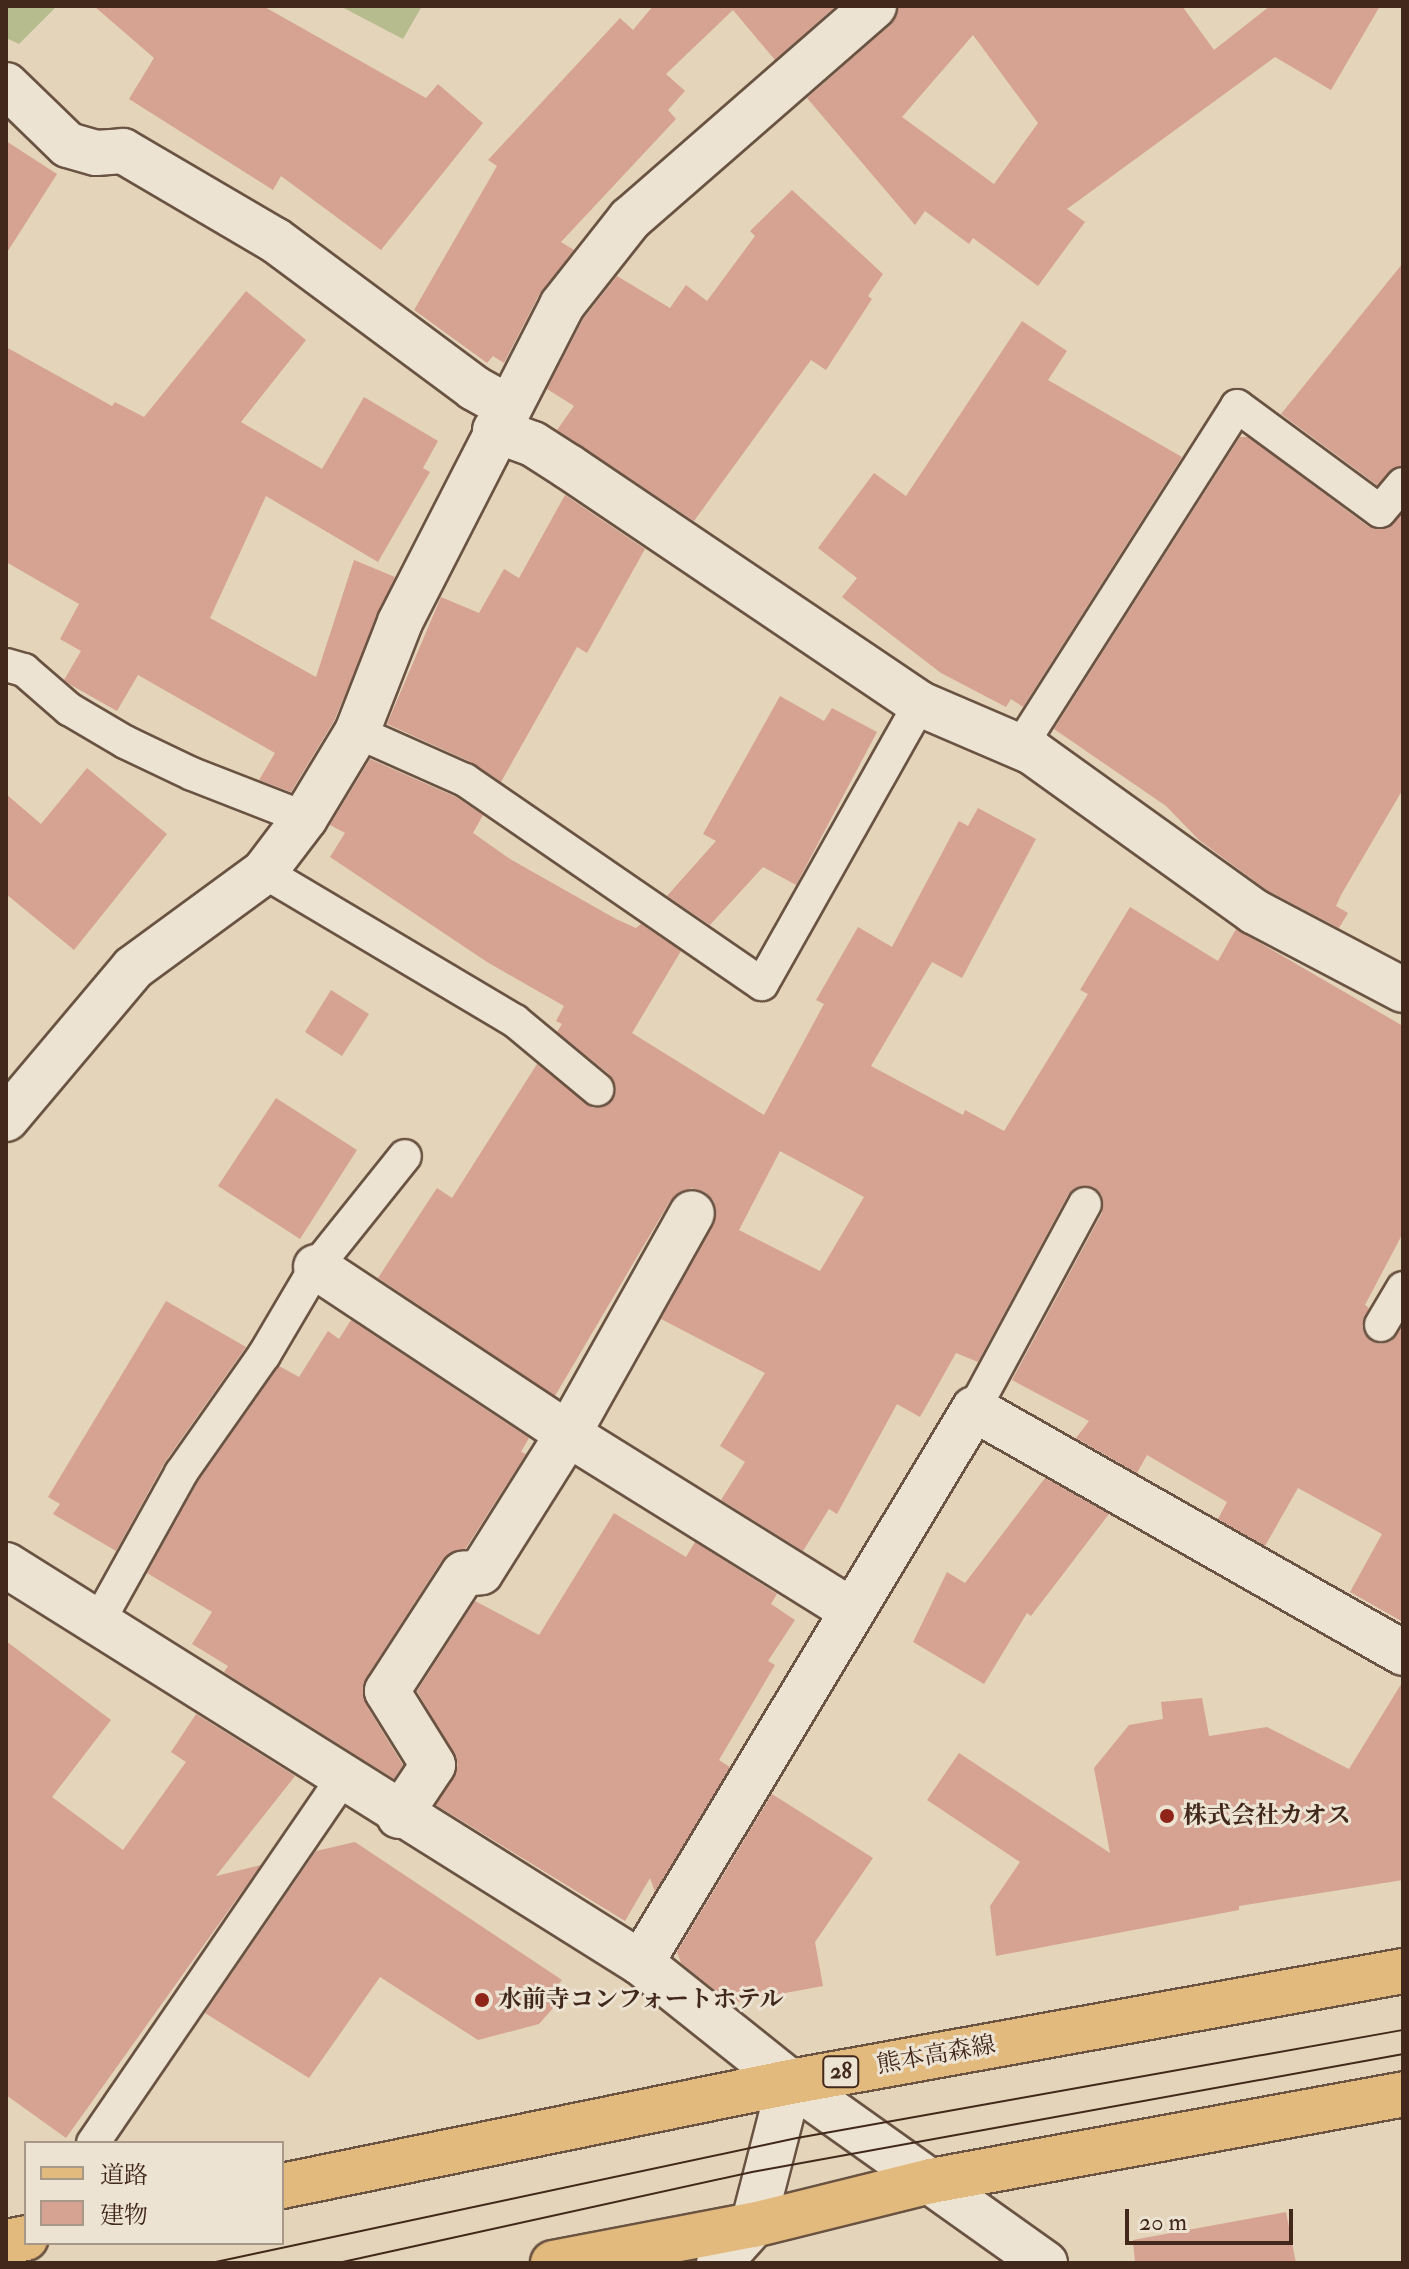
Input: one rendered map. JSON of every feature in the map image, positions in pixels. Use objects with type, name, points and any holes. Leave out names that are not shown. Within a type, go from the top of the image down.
[{"type":"main road","name":"熊本高森線","points":[[284,2186],[790,2082],[1403,1971]]},
{"type":"main road","points":[[553,2263],[753,2225],[931,2181],[1403,2094]]},
{"type":"street","points":[[6,1119],[133,968],[264,872],[305,818],[357,732],[400,622],[501,418],[562,305],[630,219],[874,6]]},
{"type":"street","points":[[6,85],[68,145],[96,153],[123,151],[275,240],[474,388],[501,418],[533,444],[920,704],[1020,747],[1102,799],[1255,912],[1403,990]]},
{"type":"street","points":[[399,1816],[433,1765],[387,1691],[463,1574],[481,1572],[568,1434],[692,1213]]},
{"type":"street","points":[[316,1267],[568,1434],[851,1610]]},
{"type":"street","points":[[641,1963],[974,1409],[1403,1653]]},
{"type":"street","points":[[6,1565],[96,1626],[399,1816],[641,1963],[790,2082],[1045,2263]]},
{"type":"street","points":[[719,2263],[753,2225],[790,2082]]},
{"type":"lane","points":[[1020,747],[1237,406],[1380,511],[1403,484]]},
{"type":"lane","points":[[6,665],[24,670],[69,709],[125,742],[192,774],[305,818]]},
{"type":"lane","points":[[357,732],[465,780],[762,984],[920,704]]},
{"type":"lane","points":[[264,872],[515,1021],[597,1089]]},
{"type":"lane","points":[[96,1626],[181,1473],[264,1355],[316,1267],[405,1156]]},
{"type":"lane","points":[[974,1409],[1085,1204]]},
{"type":"lane","points":[[1381,1325],[1403,1288]]},
{"type":"lane","points":[[94,2141],[342,1780]]},
{"type":"green space","points":[[6,6],[57,6],[19,44],[6,38]]},
{"type":"green space","points":[[340,6],[422,6],[403,39]]},
{"type":"building","points":[[94,6],[263,6],[426,98],[438,84],[483,123],[381,250],[281,176],[273,190],[129,99],[154,58]]},
{"type":"building","points":[[653,6],[836,6],[775,60],[733,10],[666,74],[685,91],[668,110],[676,119],[561,242],[574,250],[540,293],[504,363],[493,356],[487,363],[414,310],[497,166],[488,160],[620,18],[633,30]]},
{"type":"building","points":[[898,6],[1182,6],[1214,50],[1270,6],[1380,6],[1331,90],[1275,57],[1067,209],[1085,222],[1038,286],[973,238],[969,244],[925,211],[915,225],[807,98],[890,25]],"holes":[[[973,35],[1038,123],[994,184],[902,117]]]},
{"type":"building","points":[[6,141],[57,174],[6,254]]},
{"type":"building","points":[[792,190],[883,274],[868,296],[872,299],[826,370],[811,360],[694,521],[557,430],[574,406],[547,389],[583,319],[617,276],[670,308],[686,285],[707,301],[755,236],[750,231]]},
{"type":"building","points":[[1403,263],[1403,465],[1377,485],[1281,414]]},
{"type":"building","points":[[246,291],[306,340],[241,422],[322,469],[364,397],[438,441],[423,468],[430,472],[378,562],[266,496],[210,618],[316,677],[354,560],[395,577],[334,721],[291,792],[259,780],[275,753],[138,675],[117,711],[64,680],[81,651],[60,639],[79,604],[6,562],[6,347],[112,406],[115,402],[144,417]]},
{"type":"building","points":[[1022,321],[1067,351],[1048,380],[1182,457],[1023,707],[1011,699],[1006,707],[941,673],[842,597],[857,578],[818,548],[874,473],[906,496]]},
{"type":"building","points":[[1240,437],[1248,437],[1369,527],[1387,528],[1403,513],[1403,789],[1341,895],[1336,906],[1348,913],[1339,928],[1268,891],[1199,840],[1166,806],[1054,729]]},
{"type":"building","points":[[565,495],[645,549],[587,653],[577,647],[501,782],[473,763],[387,724],[441,597],[479,613],[504,569],[519,578]]},
{"type":"building","points":[[780,696],[824,721],[832,708],[877,732],[796,885],[763,867],[710,925],[667,896],[716,841],[703,834]]},
{"type":"building","points":[[370,759],[456,797],[483,815],[473,833],[510,859],[616,919],[636,928],[641,924],[681,951],[632,1033],[764,1115],[824,1004],[816,1000],[858,927],[892,947],[959,821],[968,826],[978,808],[1036,839],[962,978],[932,962],[871,1066],[963,1115],[965,1110],[1004,1131],[1088,994],[1080,990],[1130,907],[1218,961],[1236,929],[1403,1026],[1403,1233],[1365,1305],[1369,1308],[1362,1326],[1365,1335],[1380,1344],[1391,1341],[1403,1326],[1403,1622],[1350,1592],[1382,1534],[1298,1488],[1265,1546],[1218,1519],[1227,1502],[1147,1455],[1137,1473],[1076,1438],[1089,1421],[1012,1380],[1102,1213],[1102,1195],[1093,1187],[1076,1188],[1068,1195],[978,1362],[956,1353],[920,1417],[897,1404],[837,1514],[829,1509],[803,1551],[721,1500],[745,1462],[720,1446],[765,1373],[661,1319],[714,1224],[714,1201],[705,1192],[691,1188],[670,1201],[555,1396],[378,1278],[437,1188],[452,1198],[537,1064],[593,1108],[604,1106],[616,1091],[609,1074],[557,1032],[562,1024],[556,1021],[564,1006],[487,962],[330,857],[345,833],[330,825]],"holes":[[[780,1151],[864,1197],[820,1271],[739,1230]]]},
{"type":"building","points":[[87,768],[167,834],[74,950],[6,894],[6,794],[41,824]]},
{"type":"building","points":[[331,990],[369,1014],[342,1056],[305,1032]]},
{"type":"building","points":[[276,1098],[357,1150],[300,1239],[218,1186]]},
{"type":"building","points":[[166,1301],[246,1347],[165,1462],[116,1551],[53,1514],[60,1504],[48,1497]]},
{"type":"building","points":[[351,1320],[529,1438],[521,1452],[526,1454],[466,1548],[442,1560],[366,1678],[365,1703],[403,1765],[394,1779],[224,1672],[228,1666],[192,1644],[212,1612],[147,1573],[197,1483],[279,1366],[299,1377],[328,1331],[339,1339]]},
{"type":"building","points":[[1045,1478],[1109,1514],[1031,1616],[1027,1613],[984,1684],[913,1642],[947,1572],[965,1583]]},
{"type":"building","points":[[614,1513],[686,1557],[695,1542],[777,1594],[771,1604],[795,1620],[768,1661],[775,1665],[719,1760],[730,1767],[655,1892],[650,1878],[625,1921],[436,1805],[458,1765],[417,1691],[475,1601],[539,1635]]},
{"type":"building","points":[[6,1641],[111,1720],[52,1797],[123,1850],[186,1762],[171,1752],[196,1714],[295,1776],[216,1876],[261,1865],[66,2138],[6,2095]]},
{"type":"building","points":[[1403,1681],[1403,1880],[1239,1906],[1239,1910],[996,1956],[990,1906],[1020,1862],[927,1800],[959,1753],[1110,1853],[1094,1768],[1129,1725],[1163,1719],[1161,1702],[1202,1698],[1209,1736],[1267,1727],[1349,1769]]},
{"type":"building","points":[[772,1794],[873,1858],[815,1942],[823,1986],[731,2003],[681,1963],[677,1952]]},
{"type":"building","name":"水前寺コンフォートホテル","points":[[355,1842],[562,1980],[554,1989],[563,1997],[539,2024],[478,2040],[380,1977],[309,2078],[205,2013],[316,1851]]},
{"type":"building","points":[[1286,2212],[1296,2263],[1135,2263],[1133,2240]]},
{"type":"tram line","points":[[211,2263],[797,2138],[1403,2030]]},
{"type":"tram line","points":[[338,2263],[752,2172],[1403,2054]]},
{"type":"place","name":"株式会社カオス","points":[[1167,1816]]},
{"type":"place","name":"水前寺コンフォートホテル","points":[[482,2000]]}]
